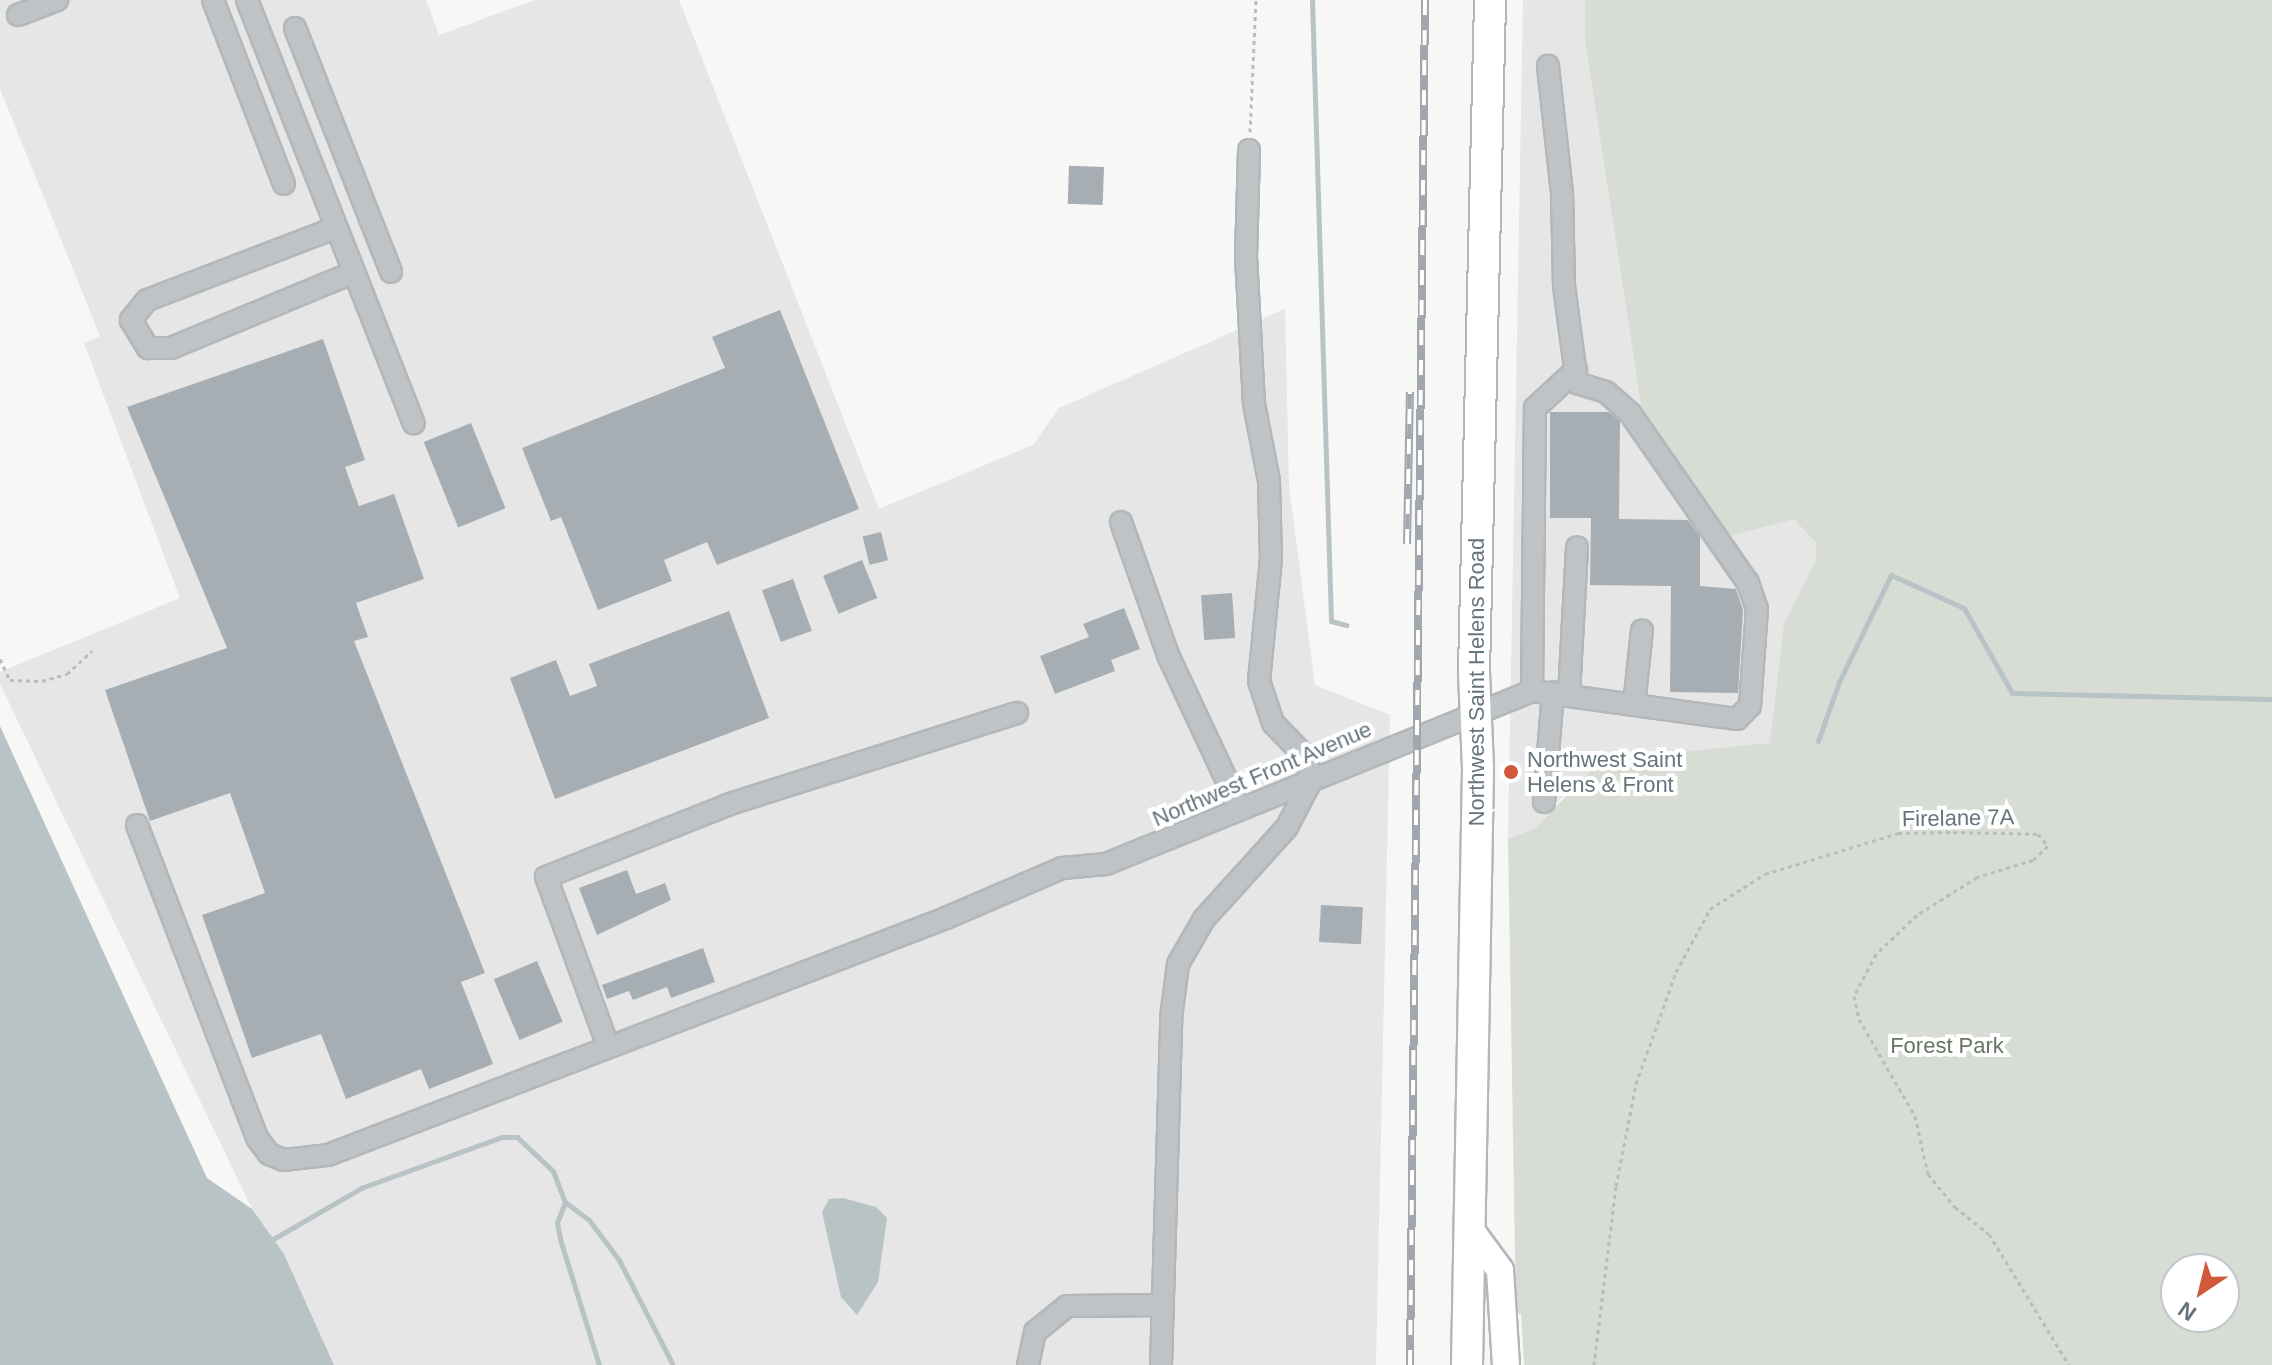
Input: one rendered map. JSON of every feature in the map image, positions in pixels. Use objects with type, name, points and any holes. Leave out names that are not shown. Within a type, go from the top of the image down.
[{"type":"highway","name":"Northwest Saint Helens Road","points":[[1467,1365],[1490,0]]},
{"type":"main road","points":[[1469,1228],[1500,1270],[1506,1365]]},
{"type":"lane","points":[[18,15],[57,0]]},
{"type":"lane","points":[[213,0],[284,184]]},
{"type":"lane","points":[[247,0],[352,273],[414,423]]},
{"type":"lane","points":[[295,28],[391,272]]},
{"type":"lane","points":[[1548,66],[1562,193],[1564,286],[1576,370],[1577,383],[1606,392],[1630,413],[1740,570],[1757,609],[1750,706],[1737,719],[1532,691],[1535,408],[1576,370]]},
{"type":"lane","points":[[1161,1365],[1178,964],[1204,919],[1287,827],[1313,777],[1301,752],[1273,723],[1259,681],[1271,559],[1269,481],[1254,404],[1246,258],[1249,150]]},
{"type":"lane","points":[[335,228],[147,300],[131,320],[148,348],[171,348],[352,273]]},
{"type":"lane","points":[[1121,522],[1168,655],[1240,809]]},
{"type":"lane","points":[[1544,802],[1561,694],[1577,547]]},
{"type":"lane","points":[[1634,705],[1642,630]]},
{"type":"lane","name":"Northwest Front Avenue","points":[[137,825],[239,1095],[269,1154],[299,1161],[328,1155],[946,918],[1062,868],[1106,864],[1313,777],[1532,691]]},
{"type":"lane","points":[[608,1046],[546,877],[733,803],[1017,713]]},
{"type":"lane","points":[[1028,1365],[1035,1332],[1067,1306],[1163,1305]]},
{"type":"path","points":[[1249,150],[1256,0]]},
{"type":"path","points":[[0,659],[10,680],[42,681],[67,674],[92,651]]},
{"type":"path","name":"Firelane 7A","points":[[1594,1365],[1616,1186],[1636,1084],[1676,972],[1710,909],[1765,874],[1898,833],[1953,832],[2038,834],[2046,837],[2048,846],[2033,860],[1977,877],[1917,915],[1876,954],[1854,996],[1859,1019],[1915,1116],[1928,1174],[1955,1207],[1989,1234],[2069,1365]]},
{"type":"shaded area","points":[[0,0],[426,0],[439,35],[535,0],[679,0],[879,509],[1033,445],[1059,408],[1285,309],[1289,486],[1315,685],[1390,715],[1376,1365],[334,1365],[284,1254],[252,1209],[0,684],[0,672],[180,598],[84,343],[100,336],[0,89]]},
{"type":"shaded area","points":[[1523,0],[1586,0],[1735,454],[1816,543],[1798,764],[1575,783],[1535,828],[1508,839]]},
{"type":"shaded area","points":[[0,726],[207,1178],[252,1209],[284,1254],[334,1365],[0,1365]]},
{"type":"shaded area","points":[[843,1198],[876,1207],[887,1218],[878,1282],[857,1315],[841,1297],[822,1212],[829,1199]]},
{"type":"green space","name":"Forest Park","points":[[1585,0],[2272,0],[2272,1365],[1524,1365],[1521,1314],[1516,1313],[1508,839],[1535,828],[1601,760],[1770,743],[1784,625],[1815,561],[1816,543],[1794,519],[1730,536],[1642,410],[1585,39]]},
{"type":"building","points":[[1069,166],[1104,167],[1103,205],[1068,204]]},
{"type":"building","points":[[780,310],[859,509],[717,565],[707,542],[664,560],[672,581],[598,610],[561,517],[551,521],[522,448],[725,368],[712,337]]},
{"type":"building","points":[[323,339],[365,460],[345,467],[359,506],[394,494],[424,579],[356,603],[368,637],[354,641],[485,973],[461,982],[493,1064],[429,1089],[421,1069],[346,1099],[321,1034],[252,1058],[202,915],[265,893],[230,793],[150,821],[105,690],[227,648],[127,407]]},
{"type":"building","points":[[1550,412],[1609,412],[1620,421],[1619,519],[1688,520],[1700,536],[1700,586],[1736,589],[1743,610],[1738,693],[1670,692],[1671,586],[1590,585],[1591,518],[1550,518]]},
{"type":"building","points":[[471,423],[505,508],[458,527],[424,442]]},
{"type":"building","points":[[881,532],[888,560],[870,565],[863,537]]},
{"type":"building","points":[[862,560],[877,598],[838,614],[823,576]]},
{"type":"building","points":[[793,579],[812,631],[781,642],[762,590]]},
{"type":"building","points":[[1232,593],[1235,638],[1204,640],[1201,595]]},
{"type":"building","points":[[1124,608],[1140,649],[1111,660],[1115,671],[1055,694],[1040,656],[1089,637],[1083,624]]},
{"type":"building","points":[[729,611],[769,718],[555,799],[510,678],[556,660],[570,696],[597,686],[589,664]]},
{"type":"building","points":[[627,870],[636,894],[665,883],[671,900],[597,935],[579,888]]},
{"type":"building","points":[[1321,905],[1363,907],[1361,944],[1319,942]]},
{"type":"building","points":[[703,948],[715,982],[671,998],[667,987],[633,1000],[629,991],[607,999],[602,985]]},
{"type":"building","points":[[537,961],[563,1022],[520,1040],[494,979]]},
{"type":"waterway","points":[[1312,0],[1331,621],[1346,625]]},
{"type":"waterway","points":[[1818,741],[1839,682],[1891,575],[1964,608],[2012,693],[2272,699]]},
{"type":"waterway","points":[[268,1242],[361,1188],[502,1137],[517,1137],[553,1171],[565,1202],[589,1220],[619,1260],[672,1363]]},
{"type":"waterway","points":[[565,1202],[557,1223],[560,1239],[599,1365]]},
{"type":"railway","points":[[1410,1365],[1425,0]]},
{"type":"railway","points":[[1407,544],[1410,392]]},
{"type":"place","name":"Northwest Saint Helens & Front","points":[[1511,772]]}]
